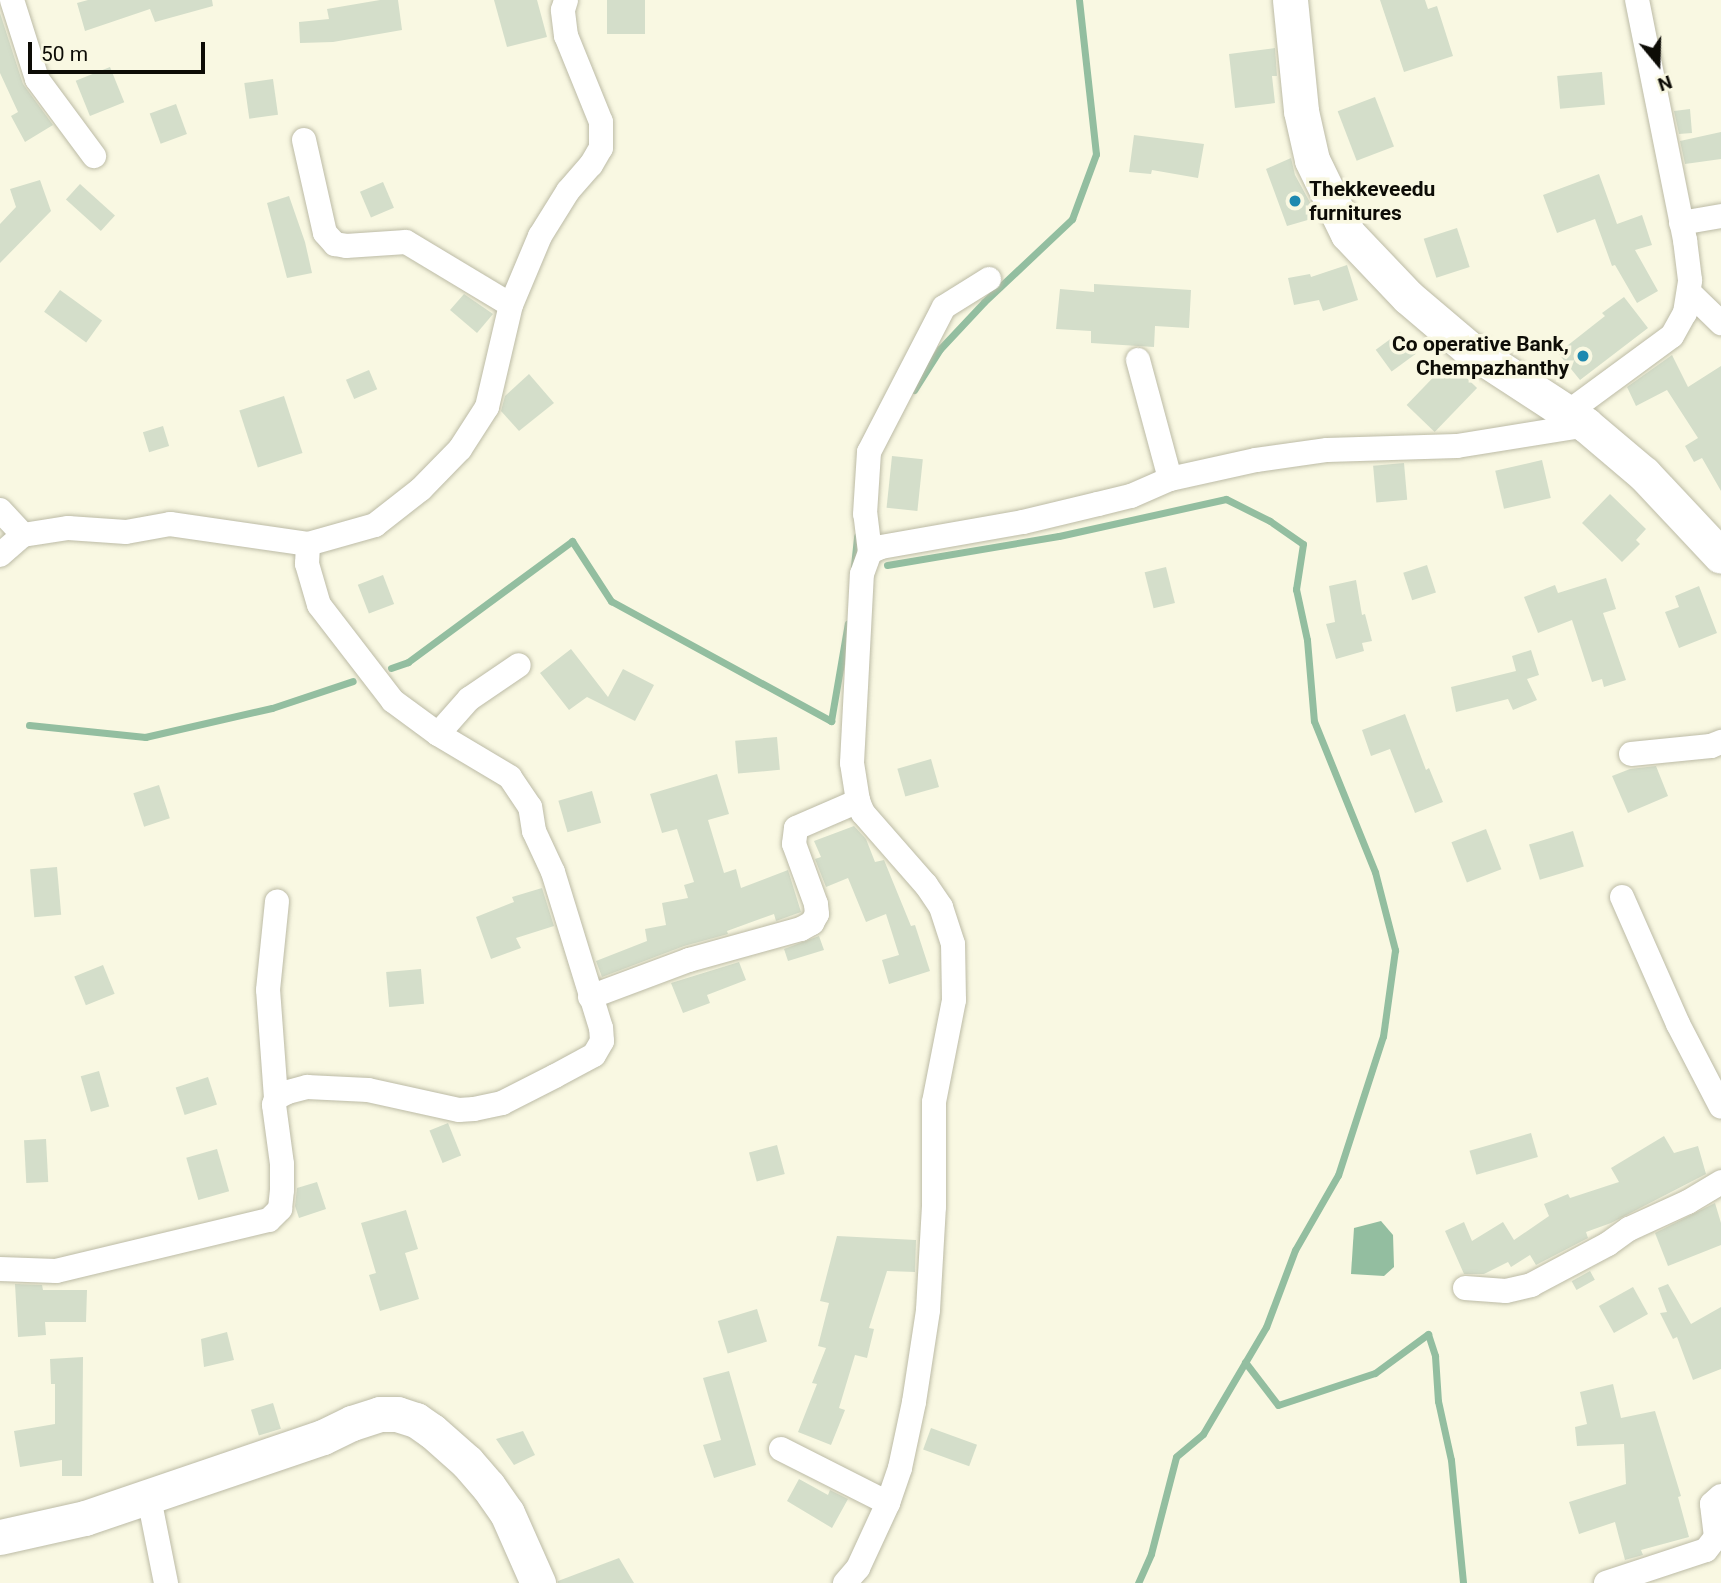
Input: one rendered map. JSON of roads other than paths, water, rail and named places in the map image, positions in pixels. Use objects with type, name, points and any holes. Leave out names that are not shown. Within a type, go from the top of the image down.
[{"type":"main road","points":[[1290,0],[1301,111],[1312,160],[1348,234],[1408,297],[1468,348],[1576,419],[1644,474],[1721,556]]},
{"type":"main road","points":[[0,1536],[85,1518],[323,1437],[352,1423],[380,1414],[397,1414],[416,1420],[432,1431],[467,1462],[488,1486],[508,1513],[538,1583]]},
{"type":"street","points":[[12,0],[37,79],[94,156]]},
{"type":"street","points":[[0,555],[23,535],[68,528],[125,532],[170,524],[307,544],[375,525],[421,489],[460,449],[486,407],[511,305],[540,236],[568,191],[591,165],[601,148],[600,122],[566,36],[563,10],[566,0]]},
{"type":"street","points":[[870,552],[881,547],[1023,522],[1130,496],[1170,479],[1255,460],[1327,450],[1457,446],[1576,419],[1672,335],[1685,313],[1689,292],[1690,280],[1681,223],[1637,0]]},
{"type":"street","points":[[304,140],[325,233],[335,244],[346,246],[406,242],[511,305]]},
{"type":"street","points":[[1681,223],[1721,216]]},
{"type":"street","points":[[845,1583],[858,1568],[888,1503],[900,1468],[914,1402],[928,1310],[934,1206],[934,1102],[954,1000],[953,944],[941,907],[863,813],[858,801],[852,763],[862,574],[870,552],[865,514],[869,452],[944,307],[989,278]]},
{"type":"street","points":[[1689,292],[1721,324]]},
{"type":"street","points":[[1138,360],[1170,479]]},
{"type":"street","points":[[0,510],[23,535]]},
{"type":"street","points":[[276,1098],[307,1087],[368,1090],[459,1110],[502,1103],[594,1055],[602,1041],[553,872],[534,831],[530,807],[510,777],[439,734],[393,701],[319,605],[307,564],[307,544]]},
{"type":"street","points":[[439,734],[469,699],[519,665]]},
{"type":"street","points":[[1631,754],[1711,746],[1721,742]]},
{"type":"street","points":[[590,997],[689,960],[801,929],[812,923],[817,914],[816,904],[794,844],[796,828],[858,801]]},
{"type":"street","points":[[1622,897],[1678,1024],[1721,1107]]},
{"type":"street","points":[[0,1269],[56,1271],[269,1220],[280,1209],[282,1164],[274,1115],[276,1098],[268,990],[277,901]]},
{"type":"street","points":[[1465,1289],[1506,1291],[1531,1285],[1608,1244],[1629,1229],[1688,1202],[1721,1182]]},
{"type":"street","points":[[781,1449],[888,1503]]},
{"type":"street","points":[[1606,1583],[1706,1550],[1716,1538],[1712,1504],[1721,1496]]},
{"type":"street","points":[[149,1498],[166,1583]]},
{"type":"waterway","points":[[914,390],[940,349],[984,302],[1072,219],[1096,154],[1079,0]]},
{"type":"waterway","points":[[887,565],[1059,536],[1226,499],[1270,521],[1303,544],[1296,589],[1307,640],[1314,721],[1375,872],[1395,950],[1383,1036],[1338,1175],[1295,1250],[1266,1327],[1203,1434],[1176,1457],[1151,1554],[1138,1583]]},
{"type":"waterway","points":[[854,566],[857,536]]},
{"type":"waterway","points":[[391,668],[408,662],[572,541],[611,601],[831,721],[848,623]]},
{"type":"waterway","points":[[29,725],[145,737],[272,708],[353,681]]},
{"type":"waterway","points":[[1245,1362],[1278,1405],[1375,1373],[1428,1334],[1435,1356],[1438,1401],[1451,1460],[1463,1583]]},
{"type":"place","name":"Thekkeveedu furnitures","points":[[1295,201]]},
{"type":"place","name":"Co operative Bank, Chempazhanthy","points":[[1583,356]]}]
